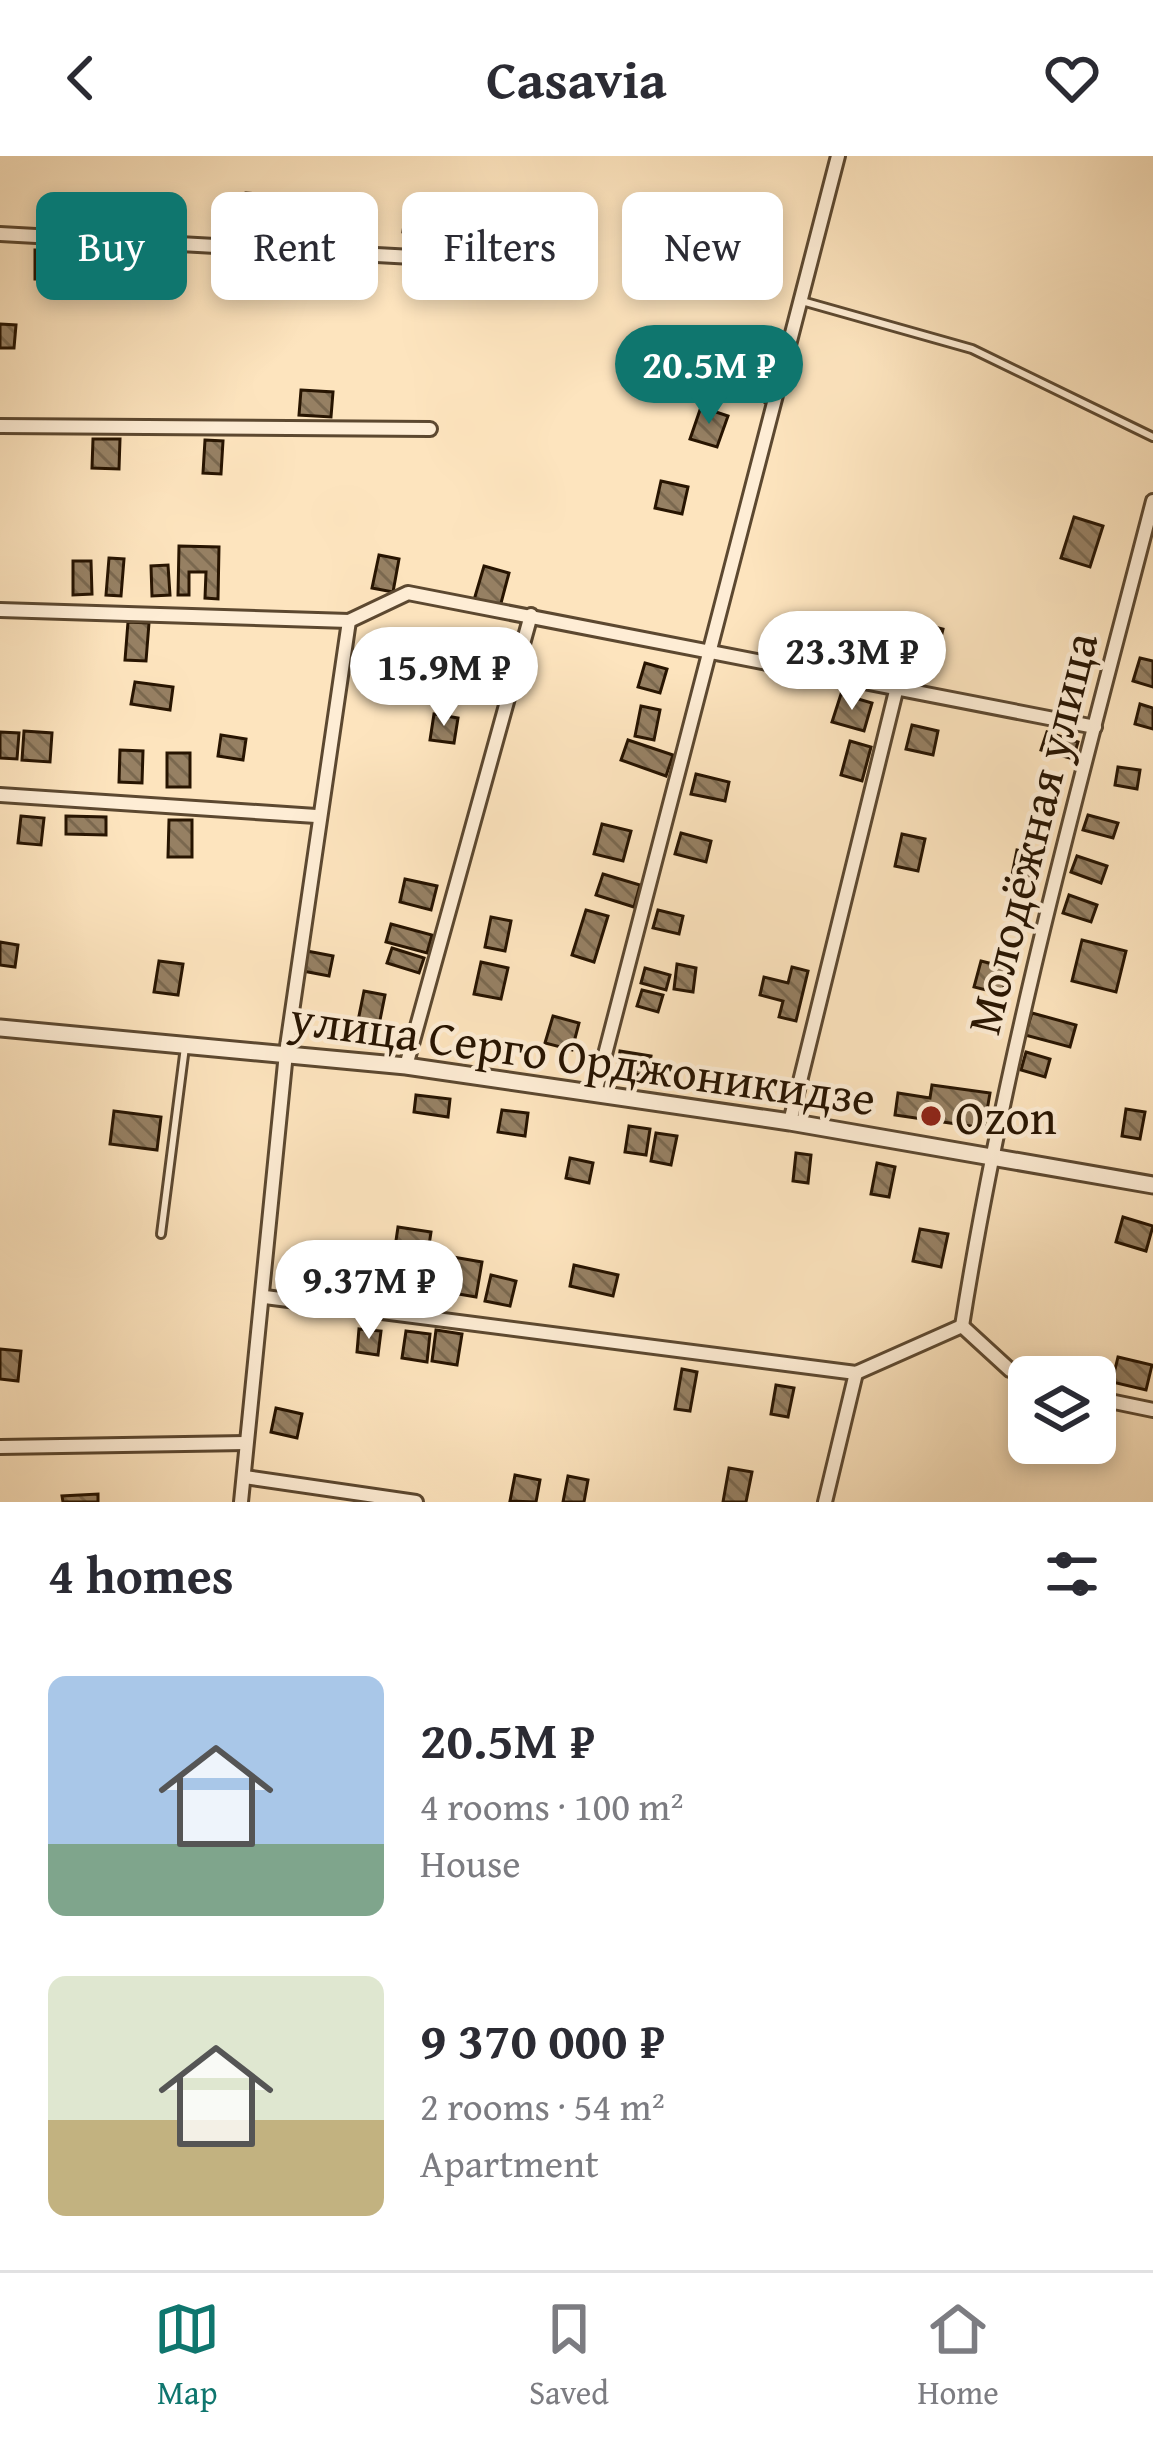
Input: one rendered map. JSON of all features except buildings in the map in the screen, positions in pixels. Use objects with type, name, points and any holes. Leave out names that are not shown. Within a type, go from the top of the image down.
[{"type":"street","points":[[595,1093],[838,156]]},
{"type":"street","points":[[0,234],[402,256]]},
{"type":"street","points":[[0,426],[430,428]]},
{"type":"street","name":"Молодёжная улица","points":[[962,1327],[989,1158],[1153,501]]},
{"type":"street","points":[[0,610],[349,620],[408,593],[1095,727]]},
{"type":"street","points":[[406,1066],[531,615]]},
{"type":"street","points":[[241,1502],[286,1053],[316,815],[349,620]]},
{"type":"street","points":[[790,1122],[896,691]]},
{"type":"street","points":[[0,796],[316,815]]},
{"type":"street","name":"улица Серго Орджоникидзе","points":[[0,1028],[406,1066],[790,1122],[1153,1185]]},
{"type":"street","points":[[265,1298],[856,1373],[962,1327],[1008,1368]]},
{"type":"street","points":[[824,1502],[856,1373]]},
{"type":"street","points":[[1116,1402],[1153,1410]]},
{"type":"street","points":[[0,1447],[247,1443]]},
{"type":"street","points":[[245,1477],[416,1502]]},
{"type":"lane","points":[[802,301],[972,349],[1153,437]]},
{"type":"lane","points":[[160,1234],[186,1044]]},
{"type":"place","name":"Ozon","points":[[931,1116]]}]
